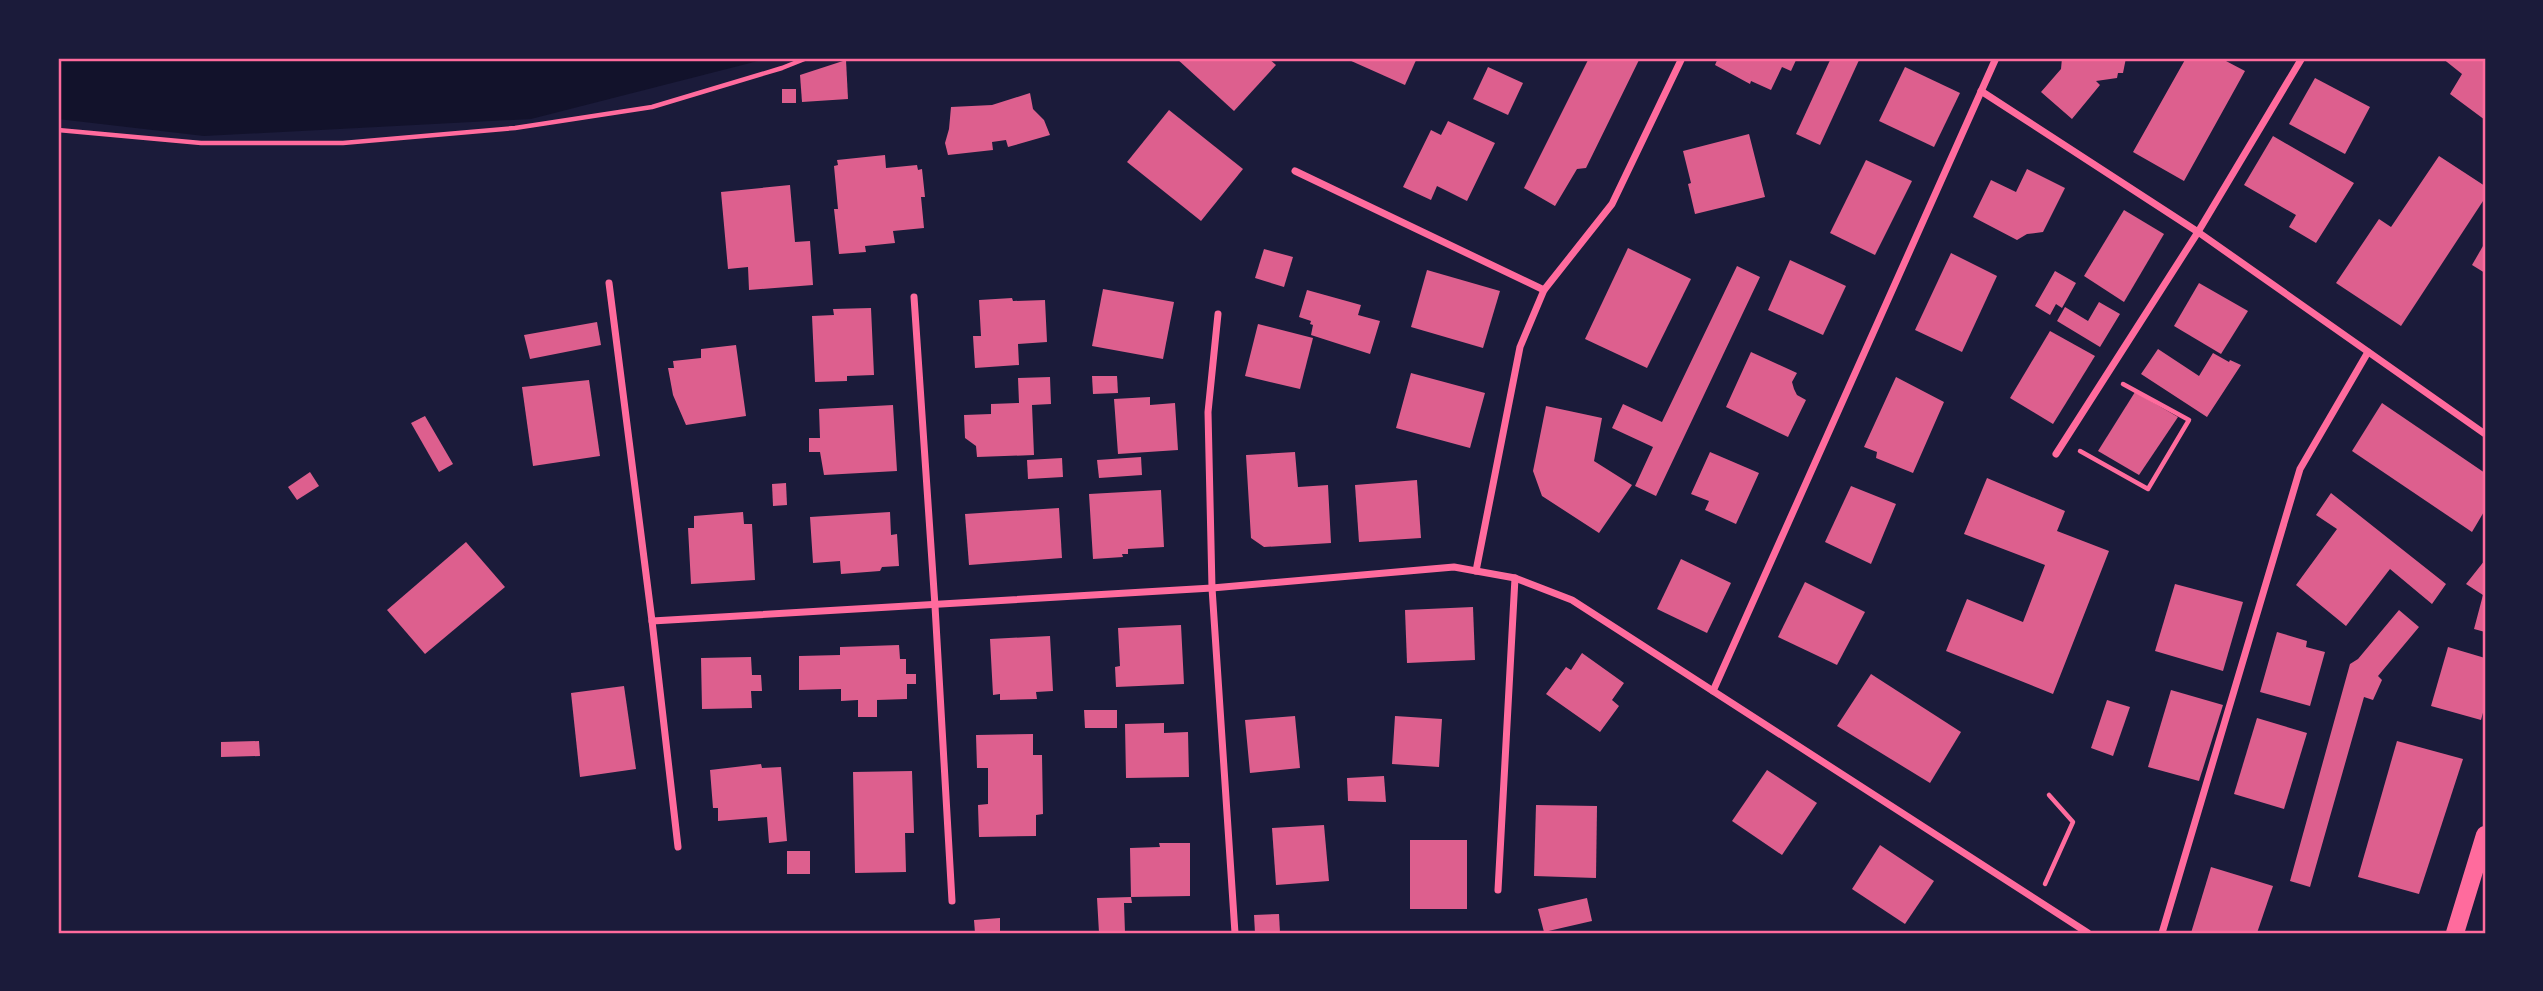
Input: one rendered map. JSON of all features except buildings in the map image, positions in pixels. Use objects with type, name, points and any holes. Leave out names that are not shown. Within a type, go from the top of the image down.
[{"type":"main road","points":[[2455,933],[2485,835]]},
{"type":"street","points":[[1476,571],[1520,347],[1544,290],[1612,204],[1682,58]]},
{"type":"street","points":[[1713,691],[1996,58]]},
{"type":"street","points":[[2056,454],[2198,232],[2302,58]]},
{"type":"street","points":[[1981,91],[2198,232],[2485,435]]},
{"type":"street","points":[[1296,171],[1544,290]]},
{"type":"street","points":[[609,283],[678,847]]},
{"type":"street","points":[[914,297],[952,901]]},
{"type":"street","points":[[1218,314],[1208,412],[1212,588],[1235,933]]},
{"type":"street","points":[[2162,933],[2300,469],[2368,352]]},
{"type":"street","points":[[652,621],[1212,588],[1454,567],[1515,578],[1572,600],[2088,933]]},
{"type":"street","points":[[1498,890],[1515,578]]},
{"type":"path","points":[[58,130],[201,143],[343,143],[515,128],[652,107],[807,58]]},
{"type":"path","points":[[2064,442],[2148,489],[2189,420],[2107,375]]},
{"type":"path","points":[[2037,901],[2073,822],[2049,795]]},
{"type":"shaded area","points":[[58,58],[770,58],[531,119],[204,136],[58,119]]}]
